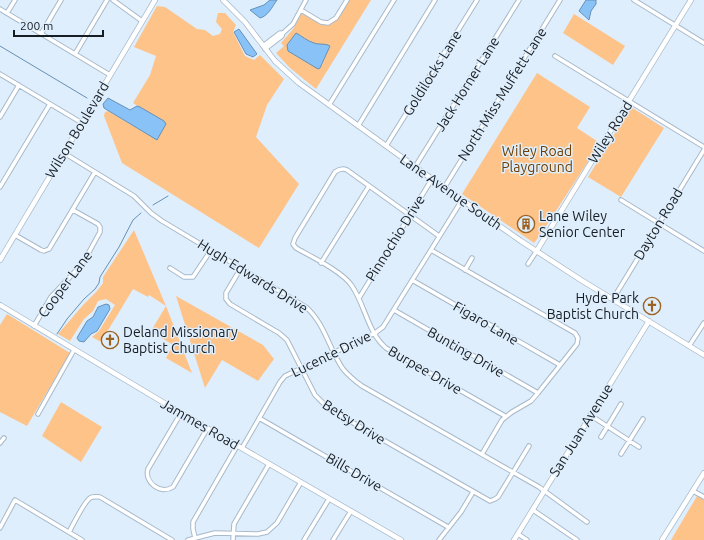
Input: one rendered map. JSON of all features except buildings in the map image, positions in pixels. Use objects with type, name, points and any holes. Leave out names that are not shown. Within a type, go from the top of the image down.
[{"type":"main road","name":"Wilson Boulevard","points":[[0,258],[82,123],[154,0]]},
{"type":"main road","name":"Lane Avenue South","points":[[223,0],[245,22],[264,48],[286,72],[329,105],[536,252],[704,355]]},
{"type":"main road","name":"Wiley Road","points":[[536,252],[691,0]]},
{"type":"main road","name":"Jammes Road","points":[[0,305],[207,429],[401,540]]},
{"type":"main road","name":"San Juan Avenue","points":[[514,540],[649,321]]},
{"type":"main road","points":[[662,540],[704,474]]},
{"type":"street","points":[[7,13],[15,0]]},
{"type":"street","points":[[41,34],[61,0]]},
{"type":"street","points":[[75,54],[107,0]]},
{"type":"street","points":[[113,0],[142,21]]},
{"type":"street","points":[[264,48],[282,36],[283,33],[293,24],[306,0]]},
{"type":"street","points":[[301,10],[321,22],[328,23],[336,18],[347,0]]},
{"type":"street","points":[[329,105],[394,0]]},
{"type":"street","points":[[358,126],[435,0]]},
{"type":"street","name":"Goldilocks Lane","points":[[386,146],[477,0]]},
{"type":"street","name":"Jack Horner Lane","points":[[415,167],[519,0]]},
{"type":"street","name":"North Miss Muffett Lane","points":[[444,188],[560,0]]},
{"type":"street","points":[[634,0],[704,43]]},
{"type":"street","points":[[0,9],[110,75]]},
{"type":"street","points":[[555,56],[704,148]]},
{"type":"street","points":[[0,74],[82,123]]},
{"type":"street","points":[[0,117],[19,85]]},
{"type":"street","points":[[0,188],[50,104]]},
{"type":"street","name":"Dayton Road","points":[[613,299],[704,148]]},
{"type":"street","name":"Hugh Edwards Drive","points":[[64,153],[134,196],[156,217],[306,307],[318,320],[344,369],[362,386],[513,472],[544,491],[587,522]]},
{"type":"street","name":"Burpee Drive","points":[[369,186],[348,170],[342,169],[335,172],[295,238],[293,244],[296,248],[347,279],[359,298],[380,342],[386,348],[505,416]]},
{"type":"street","points":[[15,234],[41,250],[47,250],[51,246],[95,172]]},
{"type":"street","name":"Pinnochio Drive","points":[[359,298],[432,179]]},
{"type":"street","points":[[321,263],[369,186],[439,236]]},
{"type":"street","name":"Lucente Drive","points":[[195,538],[193,522],[282,379],[288,374],[375,333],[383,327],[462,200]]},
{"type":"street","points":[[621,200],[704,251]]},
{"type":"street","name":"Cooper Lane","points":[[34,326],[51,297],[83,263],[100,232],[100,227],[98,224],[73,210]]},
{"type":"street","points":[[170,268],[184,277],[193,277],[211,250]]},
{"type":"street","points":[[431,250],[575,332],[578,338],[577,344],[538,393],[526,405],[505,416],[498,425],[482,454]]},
{"type":"street","name":"Wiley Road","points":[[528,264],[536,252]]},
{"type":"street","points":[[466,270],[472,258]]},
{"type":"street","name":"Betsy Drive","points":[[241,268],[226,293],[226,299],[230,304],[283,336],[290,344],[315,395],[329,409],[490,501],[495,499],[529,446]]},
{"type":"street","name":"Figaro Lane","points":[[412,280],[560,365]]},
{"type":"street","name":"Bunting Drive","points":[[394,310],[538,393]]},
{"type":"street","points":[[689,346],[704,323]]},
{"type":"street","points":[[38,414],[74,350]]},
{"type":"street","points":[[601,437],[621,404]]},
{"type":"street","points":[[181,413],[146,473],[149,481],[157,487],[165,490],[172,487],[207,429]]},
{"type":"street","points":[[590,416],[639,447]]},
{"type":"street","name":"Bills Drive","points":[[259,418],[448,526]]},
{"type":"street","points":[[621,454],[643,419]]},
{"type":"street","points":[[0,443],[4,438]]},
{"type":"street","points":[[233,540],[234,524],[269,464]]},
{"type":"street","points":[[188,540],[215,534],[258,534],[271,530],[277,523],[301,482]]},
{"type":"street","points":[[693,491],[704,496]]},
{"type":"street","points":[[439,540],[448,526],[461,512],[473,492]]},
{"type":"street","points":[[69,532],[87,501],[93,497],[100,497],[172,540]]},
{"type":"street","points":[[304,540],[329,498]]},
{"type":"street","points":[[0,528],[15,500],[82,540]]},
{"type":"street","points":[[533,510],[577,540]]},
{"type":"street","points":[[334,540],[351,511]]},
{"type":"street","points":[[518,534],[527,540]]},
{"type":"green space","points":[[349,0],[371,0],[316,89],[290,68],[276,53],[284,46],[281,43],[293,29],[301,14],[305,14],[326,25],[330,25],[337,19]],"holes":[[[299,35],[312,43],[330,46],[322,65]]]},
{"type":"green space","points":[[157,6],[165,7],[197,29],[205,30],[213,36],[220,34],[222,29],[216,22],[218,13],[225,13],[236,25],[233,32],[245,56],[254,60],[260,55],[284,79],[267,105],[256,137],[299,184],[259,248],[122,163],[104,116],[105,112],[108,111],[157,140],[165,123],[133,103],[150,75],[156,56],[134,47]]},
{"type":"green space","points":[[574,14],[625,46],[613,65],[563,33]]},
{"type":"green space","name":"Wiley Road Playground","points":[[537,73],[590,107],[577,128],[600,143],[534,243],[462,194]]},
{"type":"green space","points":[[631,107],[664,128],[621,197],[588,177]]},
{"type":"green space","points":[[134,230],[166,306],[149,295],[148,297],[133,289],[101,342],[92,337],[99,331],[115,305],[106,299],[98,301],[93,311],[84,319],[70,341],[58,334],[103,283],[103,277]]},
{"type":"green space","points":[[176,296],[263,345],[274,359],[258,381],[222,360],[205,388]]},
{"type":"green space","points":[[166,306],[192,373],[166,358],[173,345],[151,331]]},
{"type":"green space","points":[[7,314],[70,353],[27,426],[0,412],[0,325]]},
{"type":"green space","points":[[61,402],[102,427],[81,462],[42,436]]},
{"type":"green space","points":[[697,496],[704,500],[704,540],[671,540]]},
{"type":"water","points":[[270,0],[277,0],[270,11],[263,17],[260,18],[250,10],[264,5]]},
{"type":"water","points":[[586,0],[596,0],[596,4],[591,11],[589,20],[579,11]]},
{"type":"water","points":[[239,29],[257,54],[253,57],[246,54],[234,32]]},
{"type":"water","points":[[296,33],[316,44],[330,46],[320,68],[318,69],[288,51],[287,45]]},
{"type":"water","points":[[108,98],[130,110],[137,106],[140,107],[164,121],[166,124],[157,140],[104,108],[103,104]]},
{"type":"water","points":[[106,304],[109,305],[110,309],[97,331],[91,334],[84,342],[79,341],[77,338],[87,321],[93,317],[98,307]]},
{"type":"waterway","points":[[0,46],[87,98]]},
{"type":"waterway","points":[[153,205],[168,196]]},
{"type":"waterway","points":[[57,334],[67,319],[84,299],[95,289],[99,283],[100,277],[119,247],[133,220],[141,213]]},
{"type":"place","name":"Lane Wiley Senior Center","points":[[526,224]]},
{"type":"place","name":"Hyde Park Baptist Church","points":[[652,306]]},
{"type":"place","name":"Deland Missionary Baptist Church","points":[[110,340]]}]
